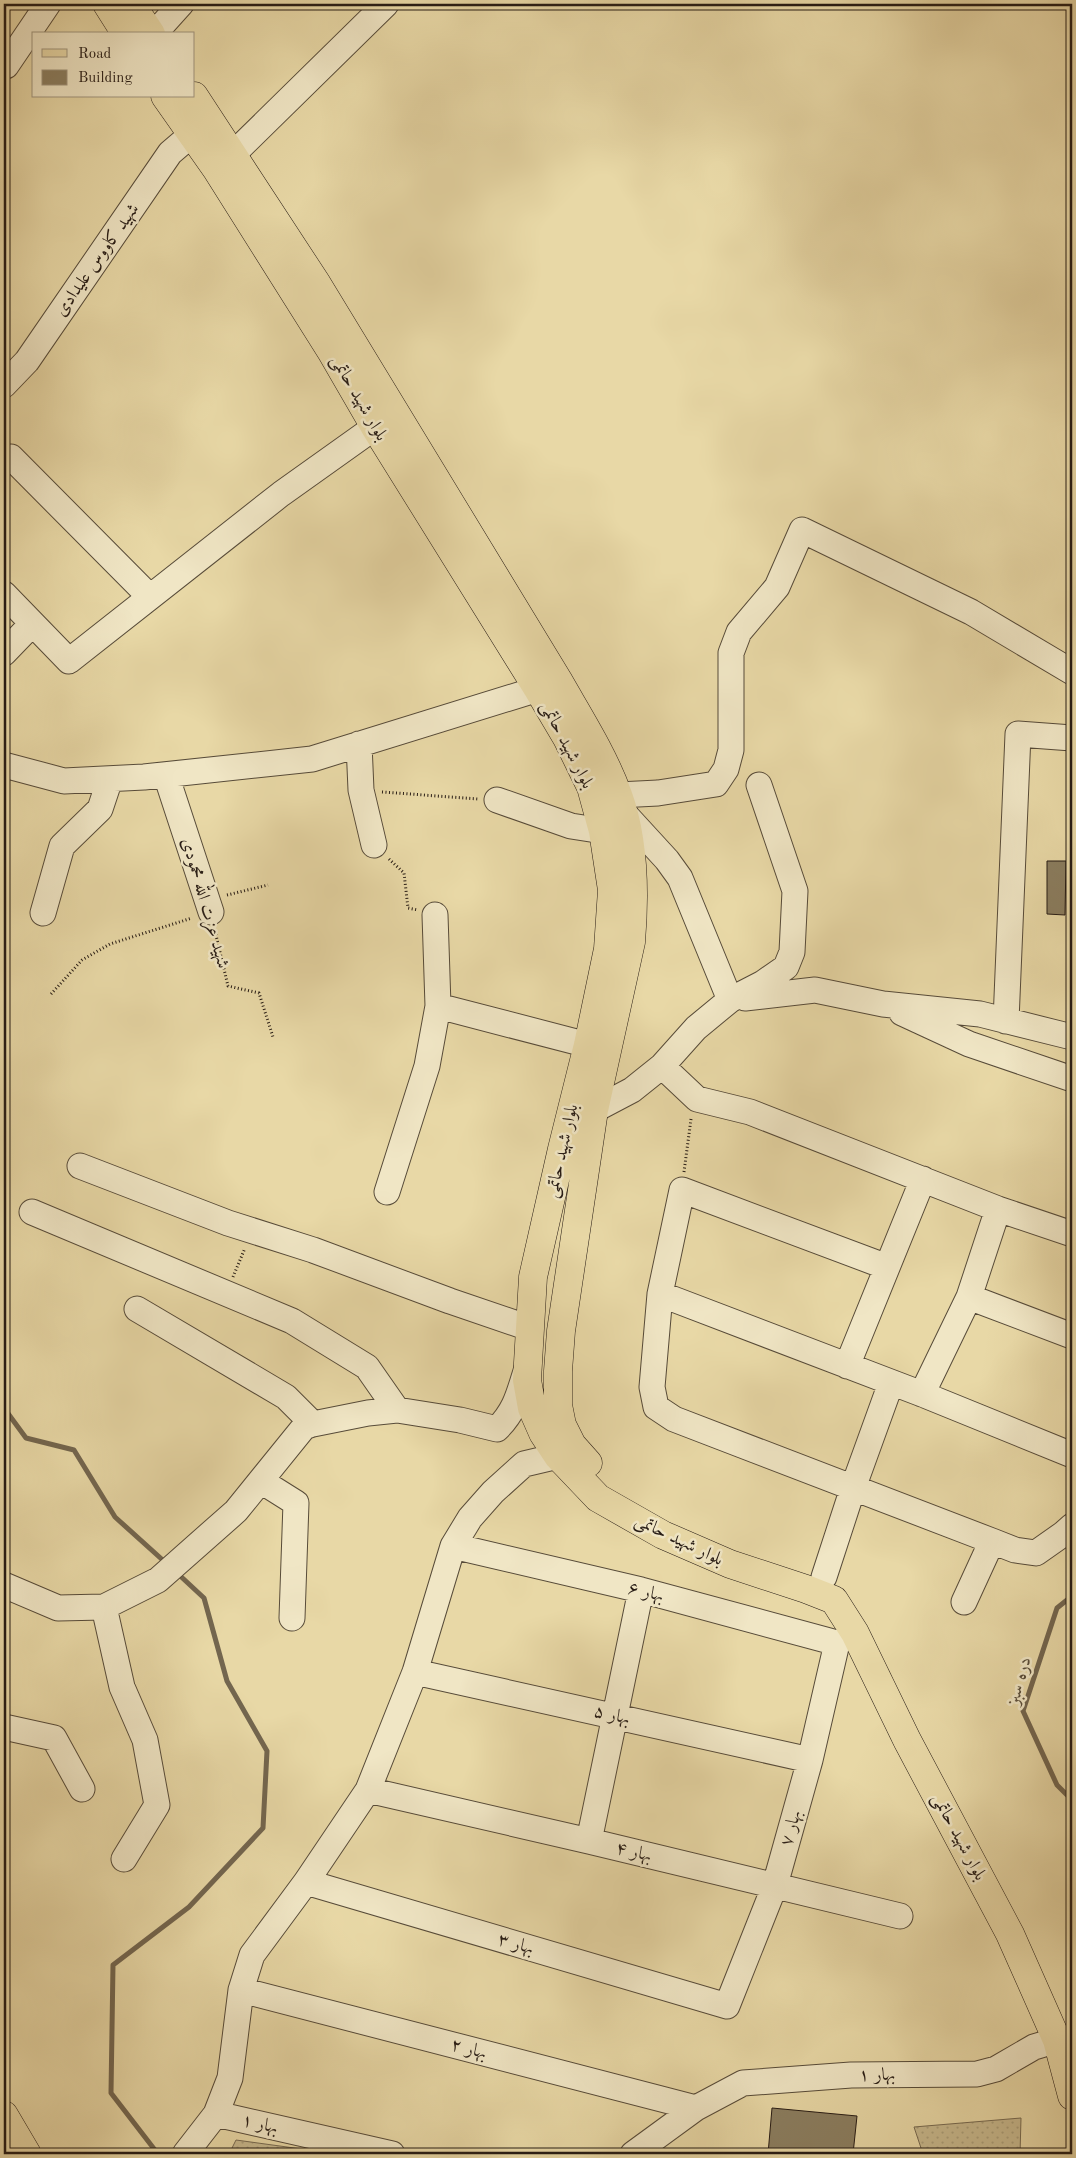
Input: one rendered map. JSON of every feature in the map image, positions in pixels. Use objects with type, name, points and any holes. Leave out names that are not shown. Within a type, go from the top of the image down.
[{"type":"main road","points":[[107,4],[125,32]]},
{"type":"main road","points":[[131,4],[152,32]]},
{"type":"main road","name":"بلوار شهید حاتمی","points":[[166,98],[190,135],[225,163],[317,284],[548,684],[567,738],[590,787],[603,831],[612,890],[608,949],[588,1046],[584,1107],[561,1331],[558,1405],[562,1425],[572,1445],[609,1484],[671,1519],[736,1548],[846,1586],[870,1625],[923,1732],[1026,1926],[1064,2036],[1072,2096]]},
{"type":"main road","name":"بلوار شهید حاتمی","points":[[195,98],[225,163],[375,427],[548,684],[591,736],[621,804],[632,855],[633,917],[631,942],[533,1277],[527,1368],[532,1408],[543,1433],[558,1456],[598,1498],[663,1535],[730,1564],[806,1588],[834,1600],[846,1638],[907,1740],[1064,2036]]},
{"type":"main road","points":[[4,2115],[27,2154]]},
{"type":"street","points":[[4,65],[6,66],[48,4]]},
{"type":"street","points":[[155,32],[180,4]]},
{"type":"street","points":[[225,163],[386,4]]},
{"type":"street","name":"شهید کاووس علیدادی","points":[[4,385],[27,361],[170,153],[190,135]]},
{"type":"street","points":[[4,594],[68,661],[281,494],[375,427]]},
{"type":"street","points":[[11,457],[150,597]]},
{"type":"street","points":[[730,1000],[680,878],[621,804],[658,793],[716,784],[726,769],[731,750],[731,653],[739,632],[777,588],[802,530],[971,612],[1072,672]]},
{"type":"street","points":[[4,653],[32,624]]},
{"type":"street","points":[[4,764],[64,780],[166,775],[312,759],[548,684]]},
{"type":"street","points":[[1006,1021],[1018,734],[1072,738]]},
{"type":"street","points":[[359,744],[361,790],[374,845]]},
{"type":"street","name":"شهید عزت الله محمودی","points":[[166,775],[209,906]]},
{"type":"street","points":[[43,913],[62,846],[100,809],[110,779]]},
{"type":"street","points":[[584,1107],[632,1090],[662,1066],[696,1028],[730,1000],[786,968],[792,952],[795,891],[759,785]]},
{"type":"street","points":[[497,800],[571,826],[603,831]]},
{"type":"street","points":[[387,1192],[427,1066],[438,1006],[435,915]]},
{"type":"street","points":[[730,1000],[815,990],[883,1004],[980,1014],[1072,1037]]},
{"type":"street","points":[[883,1004],[969,1044],[1072,1079]]},
{"type":"street","points":[[438,1006],[588,1046]]},
{"type":"street","points":[[662,1066],[697,1098],[750,1112],[923,1178],[998,1209],[1072,1234]]},
{"type":"street","points":[[80,1166],[252,1231],[312,1250],[450,1302],[529,1328]]},
{"type":"street","points":[[847,1366],[923,1178]]},
{"type":"street","points":[[887,1267],[682,1190],[660,1294],[652,1387],[656,1407],[674,1419],[1015,1550],[1036,1553],[1064,1534],[1072,1526]]},
{"type":"street","points":[[922,1394],[969,1297],[998,1209]]},
{"type":"street","points":[[32,1212],[227,1292],[292,1321],[367,1367],[396,1410]]},
{"type":"street","points":[[660,1294],[922,1394],[1072,1455]]},
{"type":"street","points":[[969,1297],[1072,1336]]},
{"type":"street","points":[[137,1309],[286,1397],[313,1424]]},
{"type":"street","points":[[4,1585],[58,1608],[104,1607],[158,1580],[190,1552],[236,1510],[304,1427],[368,1413],[396,1410],[460,1420],[497,1429],[510,1417],[527,1368]]},
{"type":"street","points":[[824,1577],[853,1488],[891,1383]]},
{"type":"street","points":[[186,2154],[216,2114],[230,2078],[241,1990],[252,1954],[306,1882],[368,1790],[415,1672],[453,1546],[470,1518],[493,1492],[510,1479],[524,1464],[558,1456]]},
{"type":"street","points":[[261,1481],[296,1503],[292,1618]]},
{"type":"street","points":[[964,1602],[992,1541]]},
{"type":"street","name":"بهار ۶","points":[[453,1546],[846,1638]]},
{"type":"street","points":[[589,1841],[641,1590]]},
{"type":"street","points":[[104,1607],[122,1687],[145,1740],[157,1806],[124,1859]]},
{"type":"street","name":"بهار ۷","points":[[727,2006],[775,1885],[846,1638]]},
{"type":"street","name":"بهار ۵","points":[[415,1672],[615,1715],[810,1760]]},
{"type":"street","points":[[4,1727],[54,1738],[82,1790]]},
{"type":"street","name":"بهار ۴","points":[[368,1790],[900,1916]]},
{"type":"street","name":"بهار ۳","points":[[306,1882],[727,2006]]},
{"type":"street","name":"بهار ۲","points":[[241,1990],[696,2108]]},
{"type":"street","name":"بهار ۱","points":[[633,2154],[696,2108],[743,2083],[851,2075],[977,2074],[996,2069],[1034,2047],[1064,2036]]},
{"type":"street","name":"بهار ۱","points":[[216,2114],[392,2154]]},
{"type":"path","points":[[361,790],[497,800]]},
{"type":"path","points":[[374,845],[404,873],[408,908],[435,915]]},
{"type":"path","points":[[51,994],[82,960],[110,944],[268,885]]},
{"type":"path","name":"شهید عزت الله محمودی","points":[[209,906],[228,986],[260,993],[273,1036]]},
{"type":"path","points":[[682,1190],[689,1129],[697,1098]]},
{"type":"path","points":[[227,1292],[252,1231]]},
{"type":"shaded area","points":[[1021,2118],[1020,2154],[923,2154],[914,2127]]},
{"type":"shaded area","points":[[236,2140],[338,2154],[229,2154]]},
{"type":"building","points":[[1047,861],[1066,861],[1065,915],[1047,914]]},
{"type":"building","points":[[772,2108],[857,2116],[853,2154],[768,2154]]},
{"type":"waterway","points":[[4,1408],[26,1438],[74,1450],[115,1517],[166,1563]]},
{"type":"waterway","points":[[158,2154],[111,2093],[113,1965],[189,1907],[263,1828],[267,1751],[227,1681],[204,1598],[176,1572]]},
{"type":"waterway","name":"دره سبز","points":[[1072,1596],[1057,1608],[1023,1711],[1057,1785],[1072,1800]]}]
